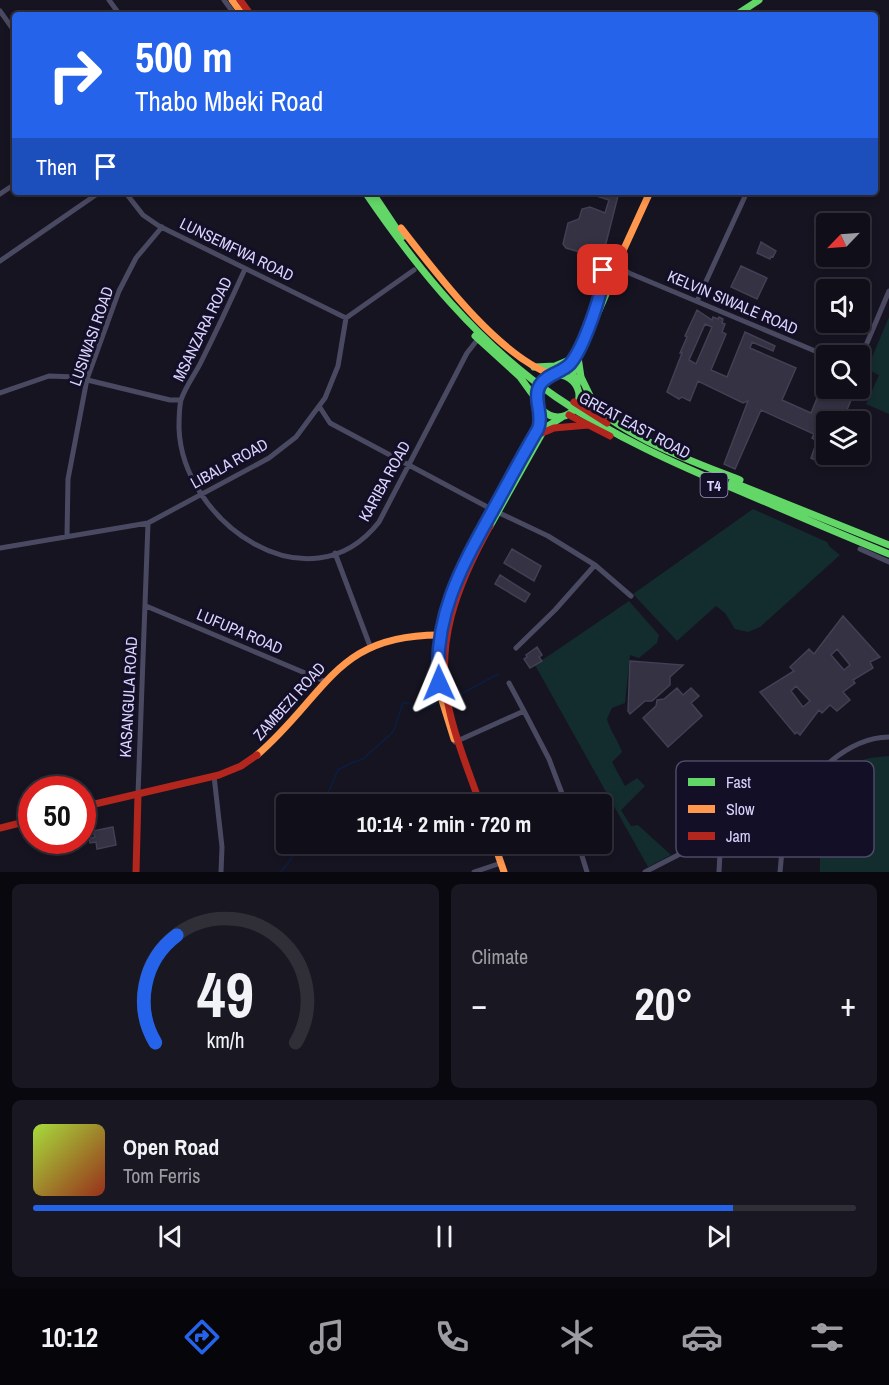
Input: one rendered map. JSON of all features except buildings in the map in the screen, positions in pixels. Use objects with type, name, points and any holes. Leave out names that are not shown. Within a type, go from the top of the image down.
[{"type":"main road","points":[[741,12],[759,0]]},
{"type":"main road","name":"GREAT EAST ROAD","points":[[368,195],[442,290],[478,326],[529,371],[592,417],[699,478],[787,516],[889,554]]},
{"type":"main road","name":"GREAT EAST ROAD","points":[[373,195],[383,225],[414,270],[452,314],[520,377],[539,405]]},
{"type":"main road","points":[[495,511],[538,429],[538,391],[541,384],[576,358],[649,195]]},
{"type":"main road","points":[[476,794],[441,698],[438,661],[446,605],[456,578],[542,433],[548,425],[566,416],[577,407],[580,395],[573,370],[601,295],[603,262],[618,251],[634,227]]},
{"type":"main road","points":[[608,259],[614,260],[616,268]]},
{"type":"main road","points":[[603,270],[607,273],[616,268]]},
{"type":"main road","points":[[529,371],[576,358]]},
{"type":"main road","points":[[542,433],[592,417],[576,358]]},
{"type":"main road","name":"GREAT EAST ROAD","points":[[529,371],[554,375]]},
{"type":"main road","points":[[554,375],[568,377],[577,385]]},
{"type":"main road","name":"GREAT EAST ROAD","points":[[580,395],[592,417]]},
{"type":"main road","points":[[539,405],[551,416],[566,416]]},
{"type":"main road","name":"GREAT EAST ROAD","points":[[566,416],[592,417],[617,424],[816,512],[831,522],[889,546]]},
{"type":"main road","name":"ZAMBEZI ROAD","points":[[96,804],[214,776],[241,766],[259,754],[344,662],[370,646],[396,638],[443,634]]},
{"type":"main road","points":[[457,741],[473,794]]},
{"type":"main road","name":"KASANGULA ROAD","points":[[136,872],[138,794]]},
{"type":"main road","points":[[0,828],[18,824]]},
{"type":"main road","points":[[499,867],[504,872]]},
{"type":"street","points":[[0,11],[12,28]]},
{"type":"street","points":[[0,261],[96,195]]},
{"type":"street","name":"LUNSEMFWA ROAD","points":[[126,195],[143,215],[162,227],[346,318]]},
{"type":"street","points":[[697,301],[746,195]]},
{"type":"street","name":"LUSIWASI ROAD","points":[[67,536],[68,479],[87,379],[119,291],[136,258],[162,227]]},
{"type":"street","name":"KELVIN SIWALE ROAD","points":[[616,268],[816,351]]},
{"type":"street","name":"MSANZARA ROAD","points":[[181,400],[245,269]]},
{"type":"street","points":[[346,318],[414,270]]},
{"type":"street","points":[[866,345],[889,291]]},
{"type":"street","name":"LIBALA ROAD","points":[[0,548],[148,523],[282,449],[296,437],[325,398],[338,366],[346,318]]},
{"type":"street","name":"KARIBA ROAD","points":[[181,400],[181,445],[190,471],[202,494],[227,527],[264,549],[298,558],[314,558],[335,553],[368,536],[379,522],[467,353],[478,339]]},
{"type":"street","points":[[0,393],[49,376],[87,379],[176,401],[181,400]]},
{"type":"street","points":[[319,406],[330,423],[495,511],[548,536],[595,565],[631,596]]},
{"type":"street","name":"KASANGULA ROAD","points":[[138,794],[148,523]]},
{"type":"street","points":[[860,549],[889,562]]},
{"type":"street","points":[[335,553],[370,646]]},
{"type":"street","points":[[516,648],[555,610],[595,565]]},
{"type":"street","name":"LUFUPA ROAD","points":[[146,606],[324,681]]},
{"type":"street","points":[[509,683],[549,759],[562,794]]},
{"type":"street","points":[[457,741],[524,711]]},
{"type":"street","points":[[831,761],[867,741],[889,737]]},
{"type":"street","points":[[214,776],[222,847],[221,872]]},
{"type":"street","points":[[581,854],[586,872]]},
{"type":"street","points":[[645,872],[656,870],[679,857]]},
{"type":"street","points":[[719,872],[720,857]]},
{"type":"street","points":[[780,872],[782,857]]},
{"type":"street","points":[[474,872],[499,867]]},
{"type":"green space","points":[[889,317],[889,414],[866,404],[879,375],[870,370],[870,362]]},
{"type":"green space","points":[[753,509],[827,542],[840,555],[760,627],[748,632],[735,629],[725,613],[716,606],[677,641],[633,594]]},
{"type":"green space","points":[[629,601],[659,635],[657,643],[639,658],[630,655],[625,703],[612,708],[607,719],[622,752],[612,762],[625,786],[637,778],[645,786],[621,810],[631,826],[638,825],[671,855],[648,867],[612,803],[612,794],[607,794],[535,665]]},
{"type":"green space","points":[[889,756],[889,872],[820,872],[820,857],[874,857],[874,761],[862,761]]},
{"type":"waterway","points":[[452,699],[498,674]]},
{"type":"waterway","points":[[328,794],[338,770],[363,759],[393,732],[403,703],[409,703],[419,710],[438,703]]},
{"type":"waterway","points":[[281,872],[292,854]]},
{"type":"traffic: fast","points":[[741,12],[759,0]]},
{"type":"traffic: fast","points":[[367,195],[406,249],[451,304],[501,353],[556,397],[623,438],[670,461],[889,554]]},
{"type":"traffic: fast","points":[[374,195],[402,237]]},
{"type":"traffic: fast","points":[[577,385],[573,374],[575,365],[617,269],[614,260],[605,260],[603,270],[609,274],[614,273]]},
{"type":"traffic: fast","points":[[601,296],[603,270]]},
{"type":"traffic: fast","points":[[475,336],[520,377],[538,402]]},
{"type":"traffic: fast","points":[[578,357],[581,377],[595,406]]},
{"type":"traffic: fast","points":[[534,367],[555,366],[574,358]]},
{"type":"traffic: fast","points":[[558,375],[566,376],[573,381],[578,388],[579,396],[578,404],[573,411],[566,416],[558,417],[550,416],[543,411],[538,404],[537,396],[538,388],[543,381],[550,376],[558,375]]},
{"type":"traffic: fast","points":[[580,395],[597,410],[635,435],[676,455],[740,480]]},
{"type":"traffic: fast","points":[[478,536],[538,429],[540,408]]},
{"type":"traffic: fast","points":[[490,526],[545,428],[562,417]]},
{"type":"traffic: fast","points":[[732,482],[889,545]]},
{"type":"traffic: slow","points":[[232,0],[241,12]]},
{"type":"traffic: slow","points":[[617,264],[649,195]]},
{"type":"traffic: slow","points":[[401,228],[450,290],[490,332],[532,365],[553,375]]},
{"type":"traffic: slow","points":[[257,755],[336,671],[356,656],[380,644],[409,637],[446,635]]},
{"type":"traffic: slow","points":[[439,677],[441,697],[454,739]]},
{"type":"traffic: slow","points":[[498,854],[504,872]]},
{"type":"traffic: jam","points":[[240,0],[249,12]]},
{"type":"traffic: jam","points":[[556,375],[574,359]]},
{"type":"traffic: jam","points":[[574,402],[607,423]]},
{"type":"traffic: jam","points":[[569,415],[610,436]]},
{"type":"traffic: jam","points":[[542,433],[554,428],[588,425]]},
{"type":"traffic: jam","points":[[476,794],[450,713],[445,688],[444,663],[446,640],[458,593],[490,526]]},
{"type":"traffic: jam","points":[[443,622],[449,597],[469,554]]},
{"type":"traffic: jam","points":[[96,804],[219,775],[241,766],[257,755]]},
{"type":"traffic: jam","points":[[136,872],[138,794]]},
{"type":"traffic: jam","points":[[0,828],[18,824]]},
{"type":"route","points":[[439,683],[438,661],[444,615],[456,578],[538,429],[541,417],[537,398],[539,387],[543,381],[560,373],[574,358],[601,295],[603,270]]}]
